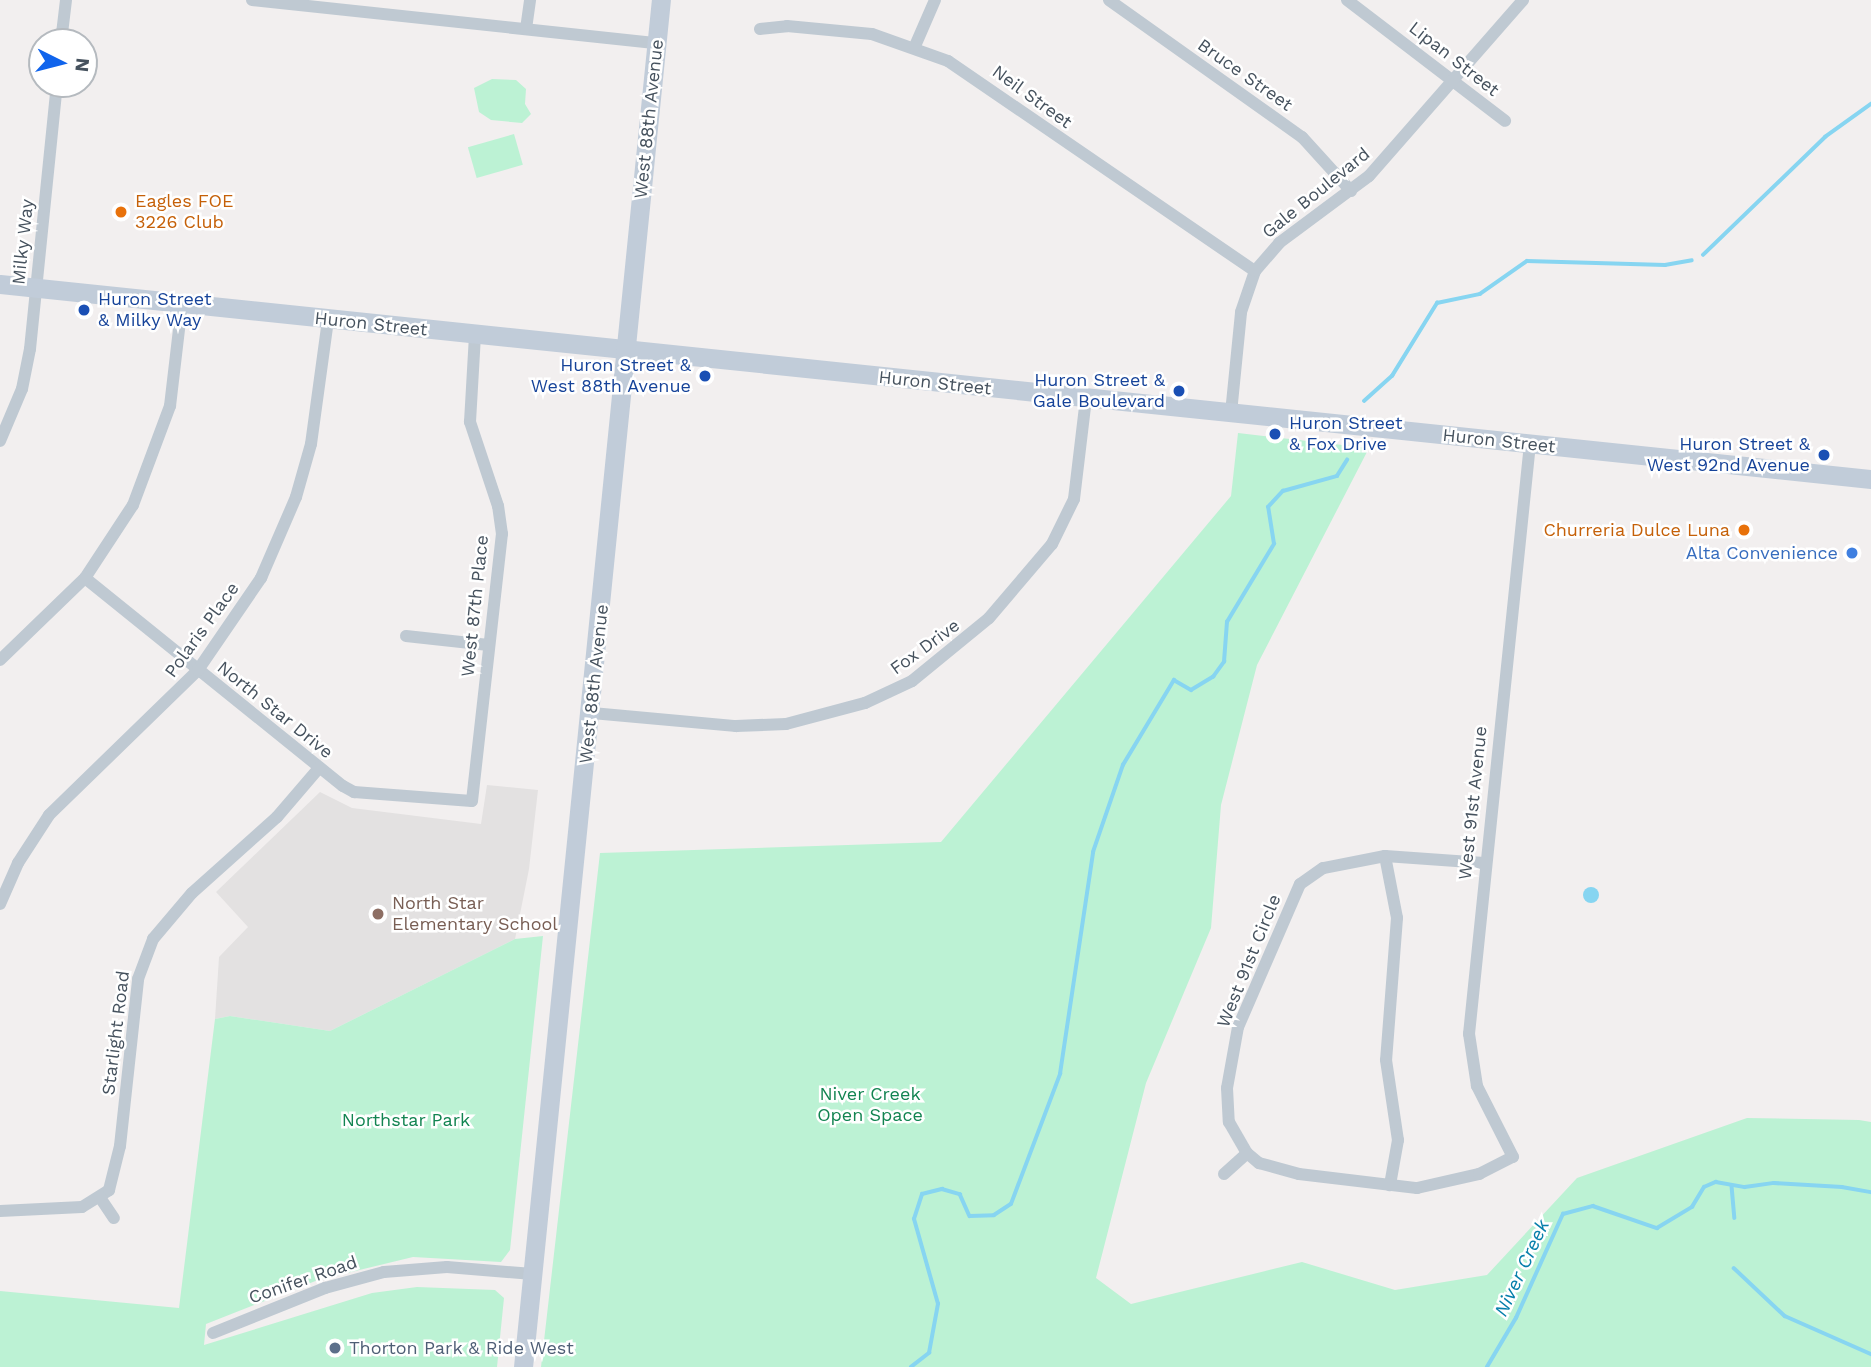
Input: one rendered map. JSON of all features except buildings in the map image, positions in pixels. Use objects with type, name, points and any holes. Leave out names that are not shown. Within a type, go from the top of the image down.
[{"type":"main road","name":"West 88th Avenue","points":[[523,1367],[592,713],[661,0]]},
{"type":"main road","name":"Huron Street","points":[[0,284],[627,352],[1871,479]]},
{"type":"street","points":[[63,28],[66,0]]},
{"type":"street","points":[[252,0],[657,43]]},
{"type":"street","points":[[526,29],[530,0]]},
{"type":"street","points":[[915,46],[935,0]]},
{"type":"street","name":"Bruce Street","points":[[1109,0],[1302,137],[1351,191]]},
{"type":"street","name":"Lipan Street","points":[[1347,0],[1455,80],[1505,121]]},
{"type":"street","name":"Gale Boulevard","points":[[1231,414],[1241,312],[1255,271],[1279,243],[1351,191],[1399,146],[1523,0]]},
{"type":"street","name":"Neil Street","points":[[760,29],[787,26],[872,34],[915,46],[967,72],[1150,202],[1255,271]]},
{"type":"street","name":"Milky Way","points":[[0,441],[22,389],[36,288],[56,98]]},
{"type":"street","points":[[0,660],[85,578],[133,505],[162,435],[175,377],[183,304]]},
{"type":"street","name":"Polaris Place","points":[[1,901],[18,863],[49,815],[198,670],[261,578],[296,497],[318,409],[328,320]]},
{"type":"street","name":"West 87th Place","points":[[471,801],[502,534],[498,506],[468,410],[475,335]]},
{"type":"street","name":"Fox Drive","points":[[592,713],[736,726],[781,725],[844,711],[912,681],[989,618],[1052,544],[1074,499],[1086,399]]},
{"type":"street","name":"West 91st Avenue","points":[[1390,1185],[1434,1186],[1479,1174],[1513,1157],[1477,1086],[1469,1049],[1484,863],[1530,444]]},
{"type":"street","name":"North Star Drive","points":[[85,578],[319,768],[354,792],[471,801]]},
{"type":"street","points":[[406,636],[489,645]]},
{"type":"street","name":"Starlight Road","points":[[101,1199],[112,1184],[118,1163],[135,1000],[148,951],[168,918],[277,817],[319,768]]},
{"type":"street","points":[[1224,1174],[1247,1153],[1275,1169],[1390,1185],[1398,1140],[1386,1060],[1397,918],[1385,856]]},
{"type":"street","name":"West 91st Circle","points":[[1247,1153],[1230,1122],[1227,1088],[1238,1027],[1296,889],[1315,872],[1385,856],[1484,863]]},
{"type":"street","points":[[0,1211],[70,1209],[101,1199],[114,1217]]},
{"type":"street","name":"Conifer Road","points":[[213,1333],[326,1288],[384,1272],[447,1267],[533,1274]]},
{"type":"shaded area","name":"North Star Elementary School","points":[[487,785],[538,790],[529,869],[515,939],[330,1031],[230,1016],[215,1019],[219,957],[248,927],[216,892],[320,792],[352,808],[481,824]]},
{"type":"green space","points":[[492,79],[516,80],[526,89],[525,104],[531,114],[522,123],[491,120],[479,112],[474,88]]},
{"type":"green space","points":[[514,134],[523,165],[477,178],[468,147]]},
{"type":"green space","name":"Niver Creek Open Space","points":[[1238,433],[1369,448],[1257,665],[1221,805],[1211,928],[1146,1083],[1096,1278],[1131,1304],[1302,1262],[1395,1290],[1487,1275],[1577,1178],[1747,1118],[1859,1120],[1871,1122],[1871,1367],[541,1367],[600,853],[941,842],[1231,496]]},
{"type":"green space","name":"Northstar Park","points":[[543,936],[510,1250],[501,1262],[413,1257],[318,1280],[206,1324],[204,1345],[372,1293],[417,1287],[495,1290],[504,1298],[497,1367],[0,1367],[0,1291],[179,1308],[215,1019],[230,1016],[330,1031],[515,939]]},
{"type":"water","points":[[1591,887],[1599,895],[1591,903],[1583,895]]},
{"type":"waterway","points":[[1703,255],[1825,137],[1871,104]]},
{"type":"waterway","points":[[1364,401],[1392,376],[1437,303],[1480,294],[1527,261],[1665,265],[1692,260]]},
{"type":"waterway","points":[[911,1367],[929,1353],[938,1304],[914,1219],[922,1194],[942,1189],[960,1194],[970,1216],[994,1215],[1011,1204],[1060,1074],[1093,852],[1123,765],[1174,680],[1191,690],[1213,677],[1224,662],[1227,622],[1274,544],[1268,507],[1283,491],[1337,476],[1347,460]]},
{"type":"waterway","name":"Niver Creek","points":[[1487,1367],[1516,1318],[1563,1214],[1593,1206],[1657,1228],[1692,1207],[1704,1187],[1716,1182],[1745,1187],[1774,1183],[1842,1187],[1871,1192]]},
{"type":"waterway","points":[[1732,1186],[1735,1218]]},
{"type":"waterway","points":[[1734,1268],[1785,1316],[1871,1354]]},
{"type":"place","name":"Eagles FOE 3226 Club","points":[[121,212]]},
{"type":"place","name":"Huron Street & Milky Way","points":[[84,310]]},
{"type":"place","name":"Huron Street & West 88th Avenue","points":[[705,376]]},
{"type":"place","name":"Huron Street & Gale Boulevard","points":[[1179,391]]},
{"type":"place","name":"Huron Street & Fox Drive","points":[[1275,434]]},
{"type":"place","name":"Huron Street & West 92nd Avenue","points":[[1824,455]]},
{"type":"place","name":"Churreria Dulce Luna","points":[[1744,530]]},
{"type":"place","name":"Alta Convenience","points":[[1852,553]]},
{"type":"place","name":"North Star Elementary School","points":[[378,914]]},
{"type":"place","name":"Thorton Park & Ride West","points":[[335,1348]]}]
